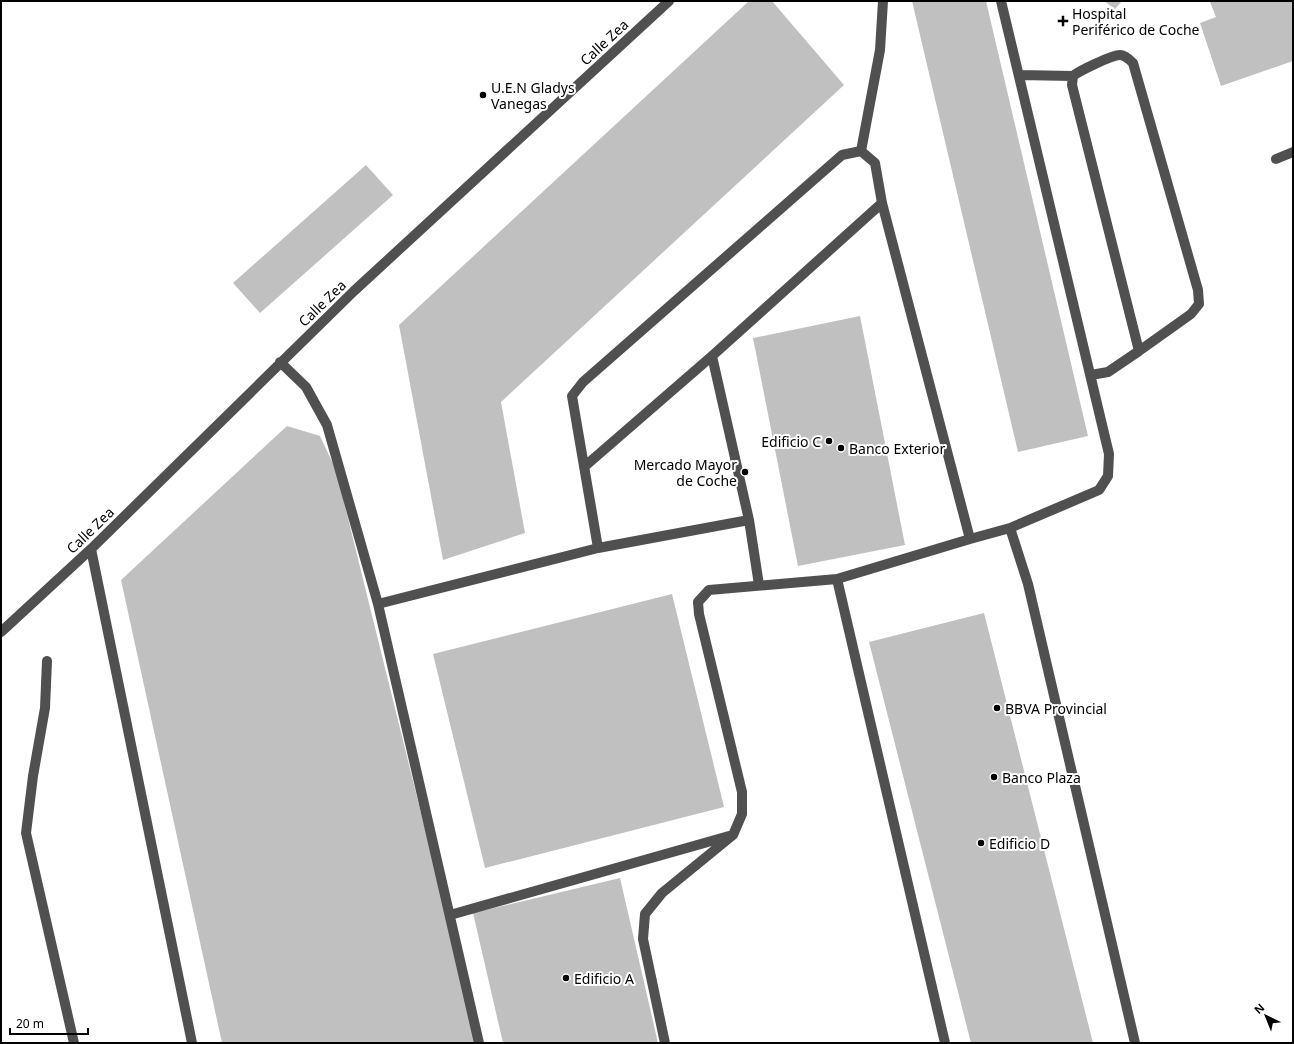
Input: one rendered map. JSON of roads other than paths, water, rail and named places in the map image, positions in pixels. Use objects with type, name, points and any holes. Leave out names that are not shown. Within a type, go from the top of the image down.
[{"type":"street","name":"Calle Zea","points":[[1,632],[91,549],[280,362],[360,286],[669,1]]},
{"type":"street","points":[[861,151],[880,50],[883,1]]},
{"type":"street","points":[[665,1043],[643,939],[645,914],[662,893],[733,835],[742,814],[742,792],[699,614],[698,602],[709,590],[837,579],[1010,528],[1099,490],[1108,476],[1109,454],[1001,1]]},
{"type":"street","points":[[1019,75],[1072,76],[1081,70],[1120,55],[1127,57],[1133,63],[1198,290],[1199,304],[1191,314],[1108,372],[1091,375]]},
{"type":"street","points":[[1072,76],[1072,85],[1139,351]]},
{"type":"street","points":[[861,151],[875,163],[882,203],[970,539]]},
{"type":"street","points":[[598,548],[572,396],[583,382],[842,155],[861,151]]},
{"type":"street","points":[[1276,159],[1293,152]]},
{"type":"street","points":[[584,467],[712,356],[882,203]]},
{"type":"street","points":[[712,356],[748,520],[759,585]]},
{"type":"street","points":[[280,362],[306,386],[327,425],[378,604],[480,1043]]},
{"type":"street","points":[[378,604],[598,548],[748,520]]},
{"type":"street","points":[[1010,528],[1028,584],[1135,1043]]},
{"type":"street","points":[[91,549],[192,1043]]},
{"type":"street","points":[[837,579],[945,1043]]},
{"type":"street","points":[[47,662],[45,708],[33,776],[26,833],[74,1043]]},
{"type":"street","points":[[450,915],[733,835]]},
{"type":"place","name":"Hospital Periférico de Coche","points":[[1063,21]]},
{"type":"place","name":"U.E.N Gladys Vanegas","points":[[483,95]]},
{"type":"place","name":"Edificio C","points":[[829,441]]},
{"type":"place","name":"Banco Exterior","points":[[841,448]]},
{"type":"place","name":"Mercado Mayor de Coche","points":[[745,472]]},
{"type":"place","name":"BBVA Provincial","points":[[997,708]]},
{"type":"place","name":"Banco Plaza","points":[[994,777]]},
{"type":"place","name":"Edificio D","points":[[981,843]]},
{"type":"place","name":"Edificio A","points":[[566,978]]}]
